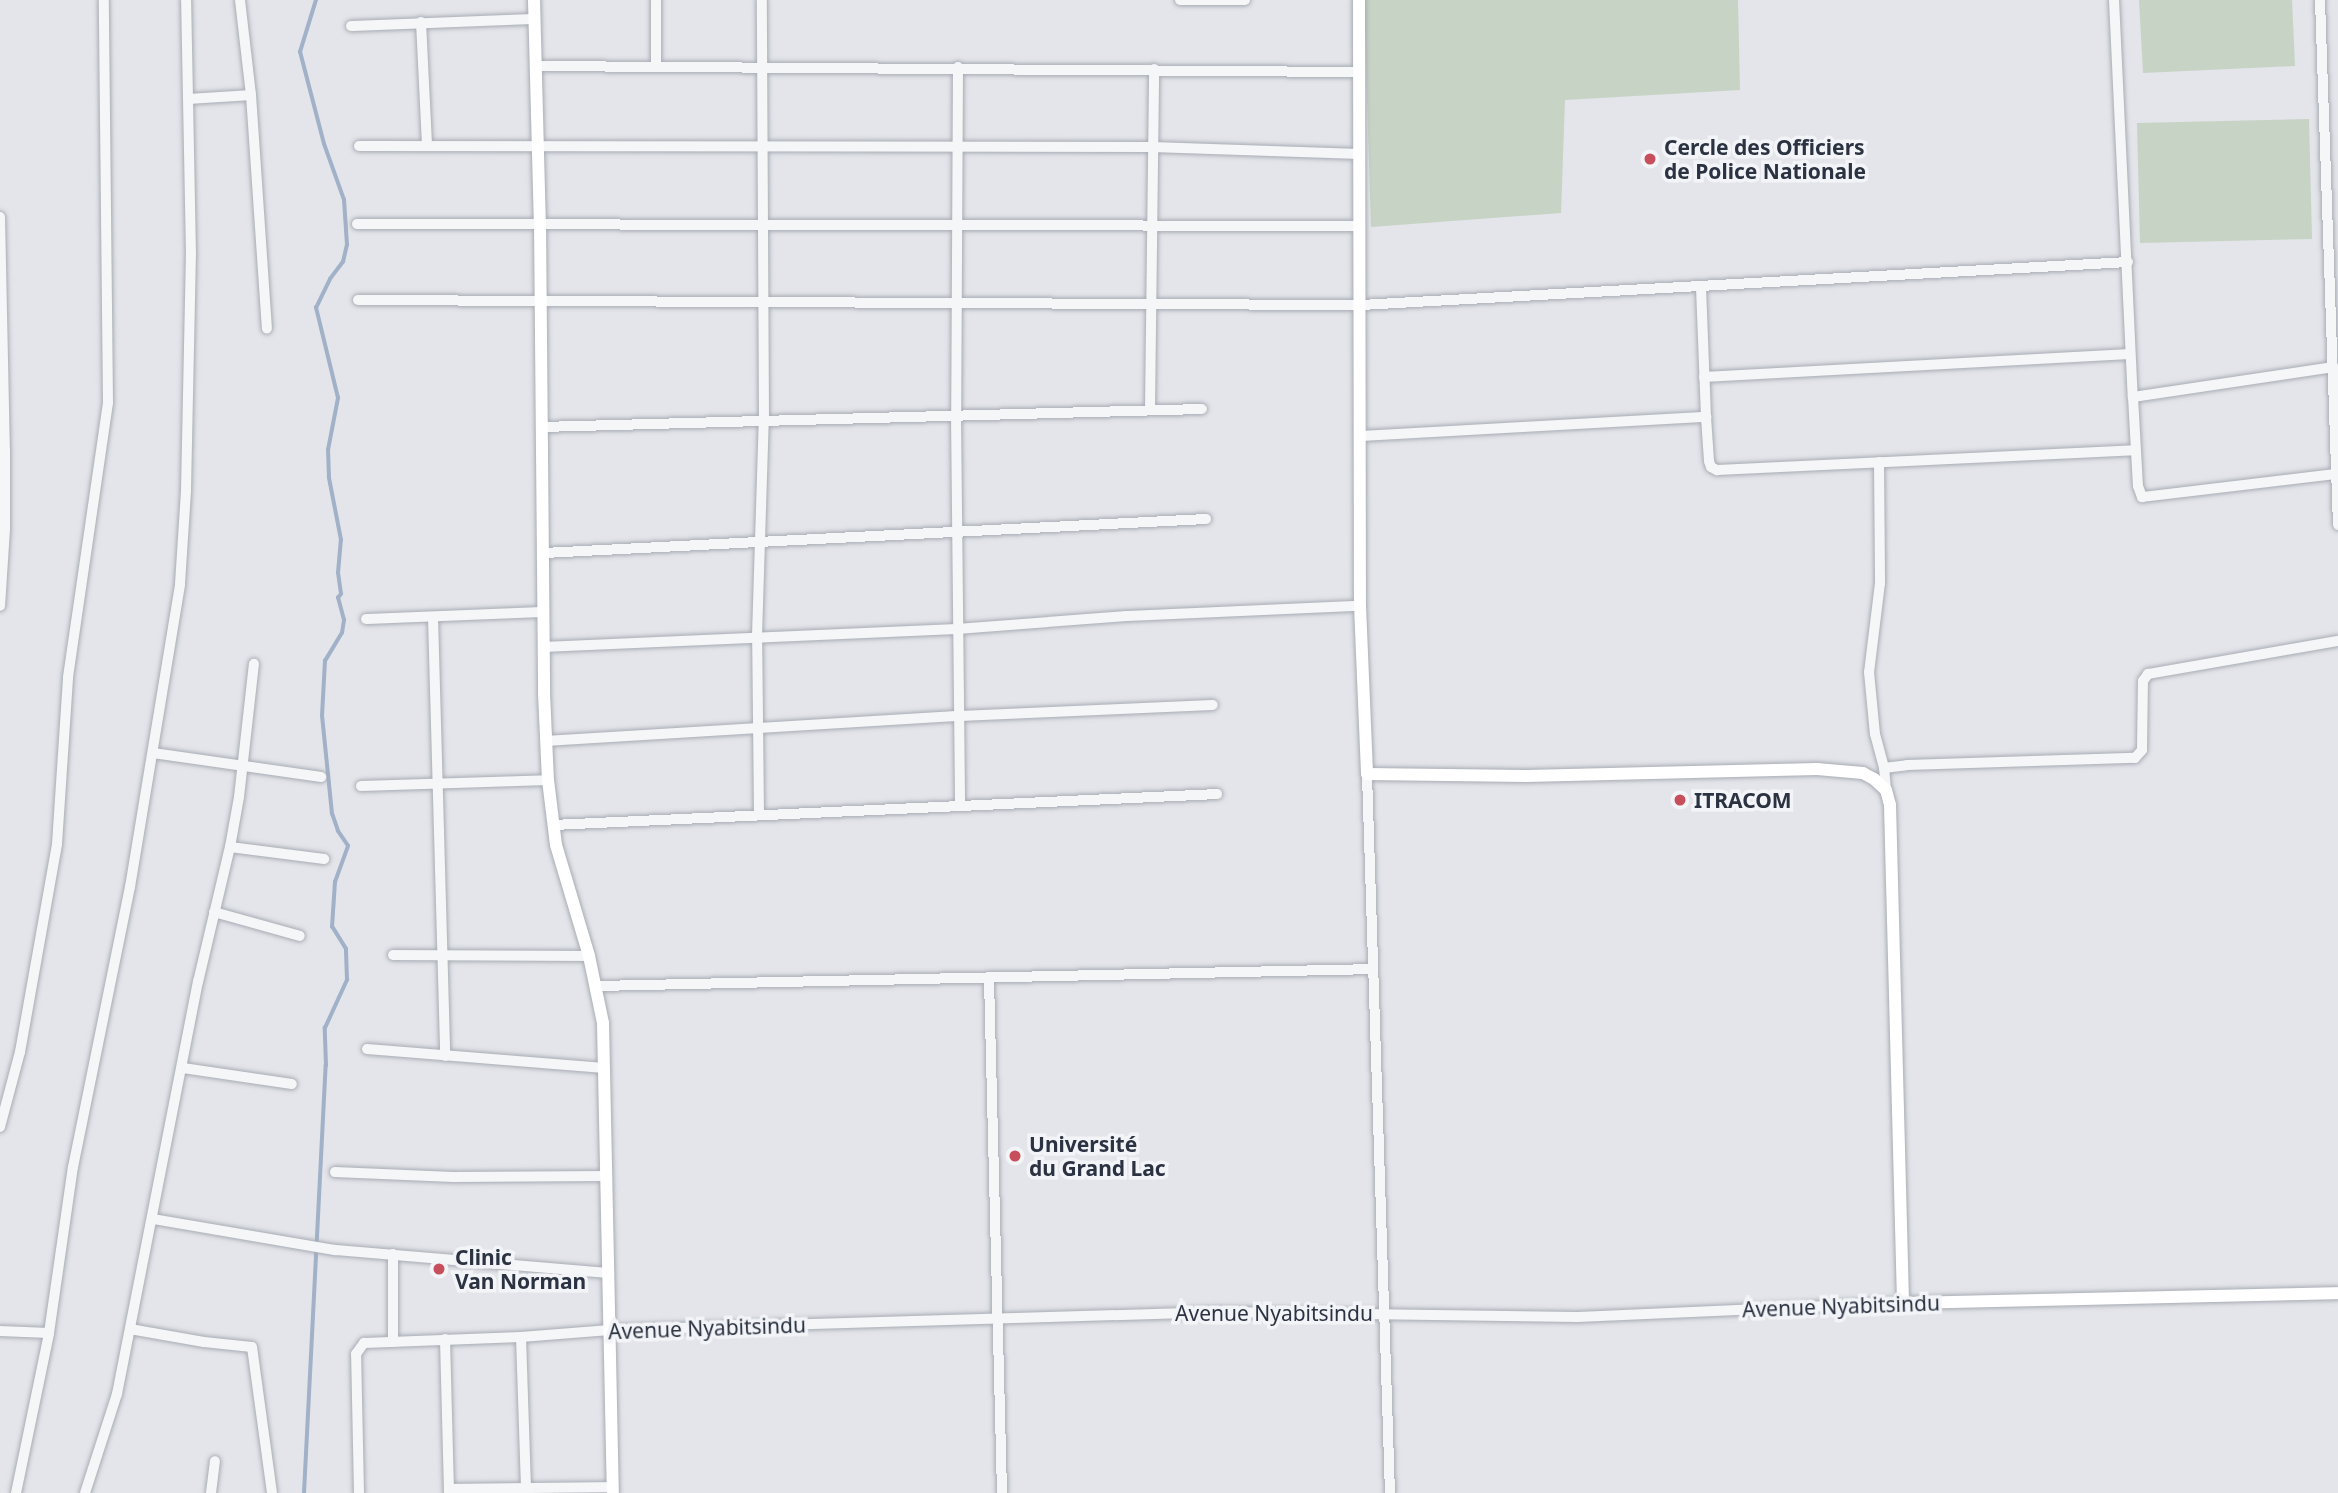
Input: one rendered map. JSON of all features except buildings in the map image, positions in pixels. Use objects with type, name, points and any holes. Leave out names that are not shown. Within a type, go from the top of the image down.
[{"type":"street","points":[[0,1127],[20,1052],[57,844],[68,677],[78,595],[102,460],[108,403],[104,0]]},
{"type":"street","points":[[16,1493],[49,1334],[73,1167],[111,992],[180,584],[186,502],[191,256],[186,0]]},
{"type":"street","points":[[240,0],[251,94],[267,328]]},
{"type":"street","points":[[445,1339],[449,1491],[613,1490],[603,1023],[597,986],[553,825],[548,780],[534,0]]},
{"type":"street","points":[[656,0],[656,67]]},
{"type":"street","points":[[759,815],[757,636],[764,419],[762,0]]},
{"type":"street","points":[[1181,0],[1245,0]]},
{"type":"street","points":[[1359,0],[1360,606],[1390,1493]]},
{"type":"street","points":[[2114,0],[2128,262],[2129,354],[2139,492],[2147,498],[2335,474]]},
{"type":"street","points":[[2320,0],[2338,525]]},
{"type":"street","points":[[352,26],[534,19]]},
{"type":"street","points":[[421,22],[427,146]]},
{"type":"street","points":[[536,66],[1359,72]]},
{"type":"street","points":[[958,68],[956,531],[960,805]]},
{"type":"street","points":[[1150,409],[1154,69]]},
{"type":"street","points":[[189,99],[251,94]]},
{"type":"street","points":[[359,146],[1152,147],[1360,155]]},
{"type":"street","points":[[0,217],[5,503],[0,606]]},
{"type":"street","points":[[357,224],[540,222],[1360,226]]},
{"type":"street","points":[[358,300],[1361,304],[2128,262]]},
{"type":"street","points":[[1700,287],[1709,461],[1711,467],[1717,470],[2135,450]]},
{"type":"street","points":[[1704,377],[2129,354]]},
{"type":"street","points":[[2133,397],[2334,367]]},
{"type":"street","points":[[541,427],[1202,409]]},
{"type":"street","points":[[1361,436],[1706,417]]},
{"type":"street","points":[[1879,462],[1880,583],[1869,672],[1875,734],[1890,805],[1903,1303]]},
{"type":"street","points":[[544,553],[1206,519]]},
{"type":"street","points":[[544,647],[957,629],[1090,618],[1360,606]]},
{"type":"street","points":[[366,619],[543,611]]},
{"type":"street","points":[[433,617],[445,1056]]},
{"type":"street","points":[[1884,768],[2135,758],[2143,750],[2144,681],[2148,674],[2338,641]]},
{"type":"street","points":[[85,1493],[117,1394],[214,912],[230,847],[254,664]]},
{"type":"street","points":[[546,741],[959,716],[1213,705]]},
{"type":"street","points":[[153,753],[321,777]]},
{"type":"street","points":[[1367,774],[1526,776],[1817,769],[1863,774],[1886,790]]},
{"type":"street","points":[[361,786],[548,780]]},
{"type":"street","points":[[553,825],[1217,794]]},
{"type":"street","points":[[230,847],[324,859]]},
{"type":"street","points":[[214,912],[300,936]]},
{"type":"street","points":[[393,956],[589,956]]},
{"type":"street","points":[[597,986],[1373,969]]},
{"type":"street","points":[[989,979],[1002,1493]]},
{"type":"street","points":[[367,1049],[604,1068]]},
{"type":"street","points":[[183,1068],[292,1084]]},
{"type":"street","points":[[335,1172],[453,1177],[606,1176]]},
{"type":"street","points":[[153,1219],[335,1250],[609,1273]]},
{"type":"street","points":[[393,1254],[393,1342]]},
{"type":"street","name":"Avenue Nyabitsindu","points":[[359,1493],[356,1354],[364,1343],[521,1338],[610,1330],[1219,1312],[1385,1312],[1577,1317],[1903,1303],[2338,1293]]},
{"type":"street","points":[[130,1329],[204,1342],[251,1346],[272,1493]]},
{"type":"street","points":[[0,1331],[49,1334]]},
{"type":"street","points":[[521,1338],[526,1489]]},
{"type":"street","points":[[211,1493],[215,1461]]},
{"type":"green space","points":[[1364,0],[1738,0],[1740,90],[1565,100],[1561,213],[1371,227]]},
{"type":"green space","points":[[2139,0],[2292,0],[2295,66],[2143,73]]},
{"type":"green space","points":[[2309,119],[2312,239],[2140,243],[2137,123]]},
{"type":"waterway","points":[[304,1493],[326,1066],[325,1028],[347,980],[346,949],[332,927],[335,882],[348,846],[338,831],[332,814],[322,716],[325,661],[342,633],[344,620],[338,598],[341,594],[338,573],[341,540],[329,478],[328,450],[338,398],[316,308],[330,279],[343,262],[347,245],[344,200],[324,144],[300,52],[316,0]]},
{"type":"place","name":"Cercle des Officiers de Police Nationale","points":[[1650,159]]},
{"type":"place","name":"ITRACOM","points":[[1680,800]]},
{"type":"place","name":"Université du Grand Lac","points":[[1015,1156]]},
{"type":"place","name":"Clinic Van Norman","points":[[439,1269]]}]
